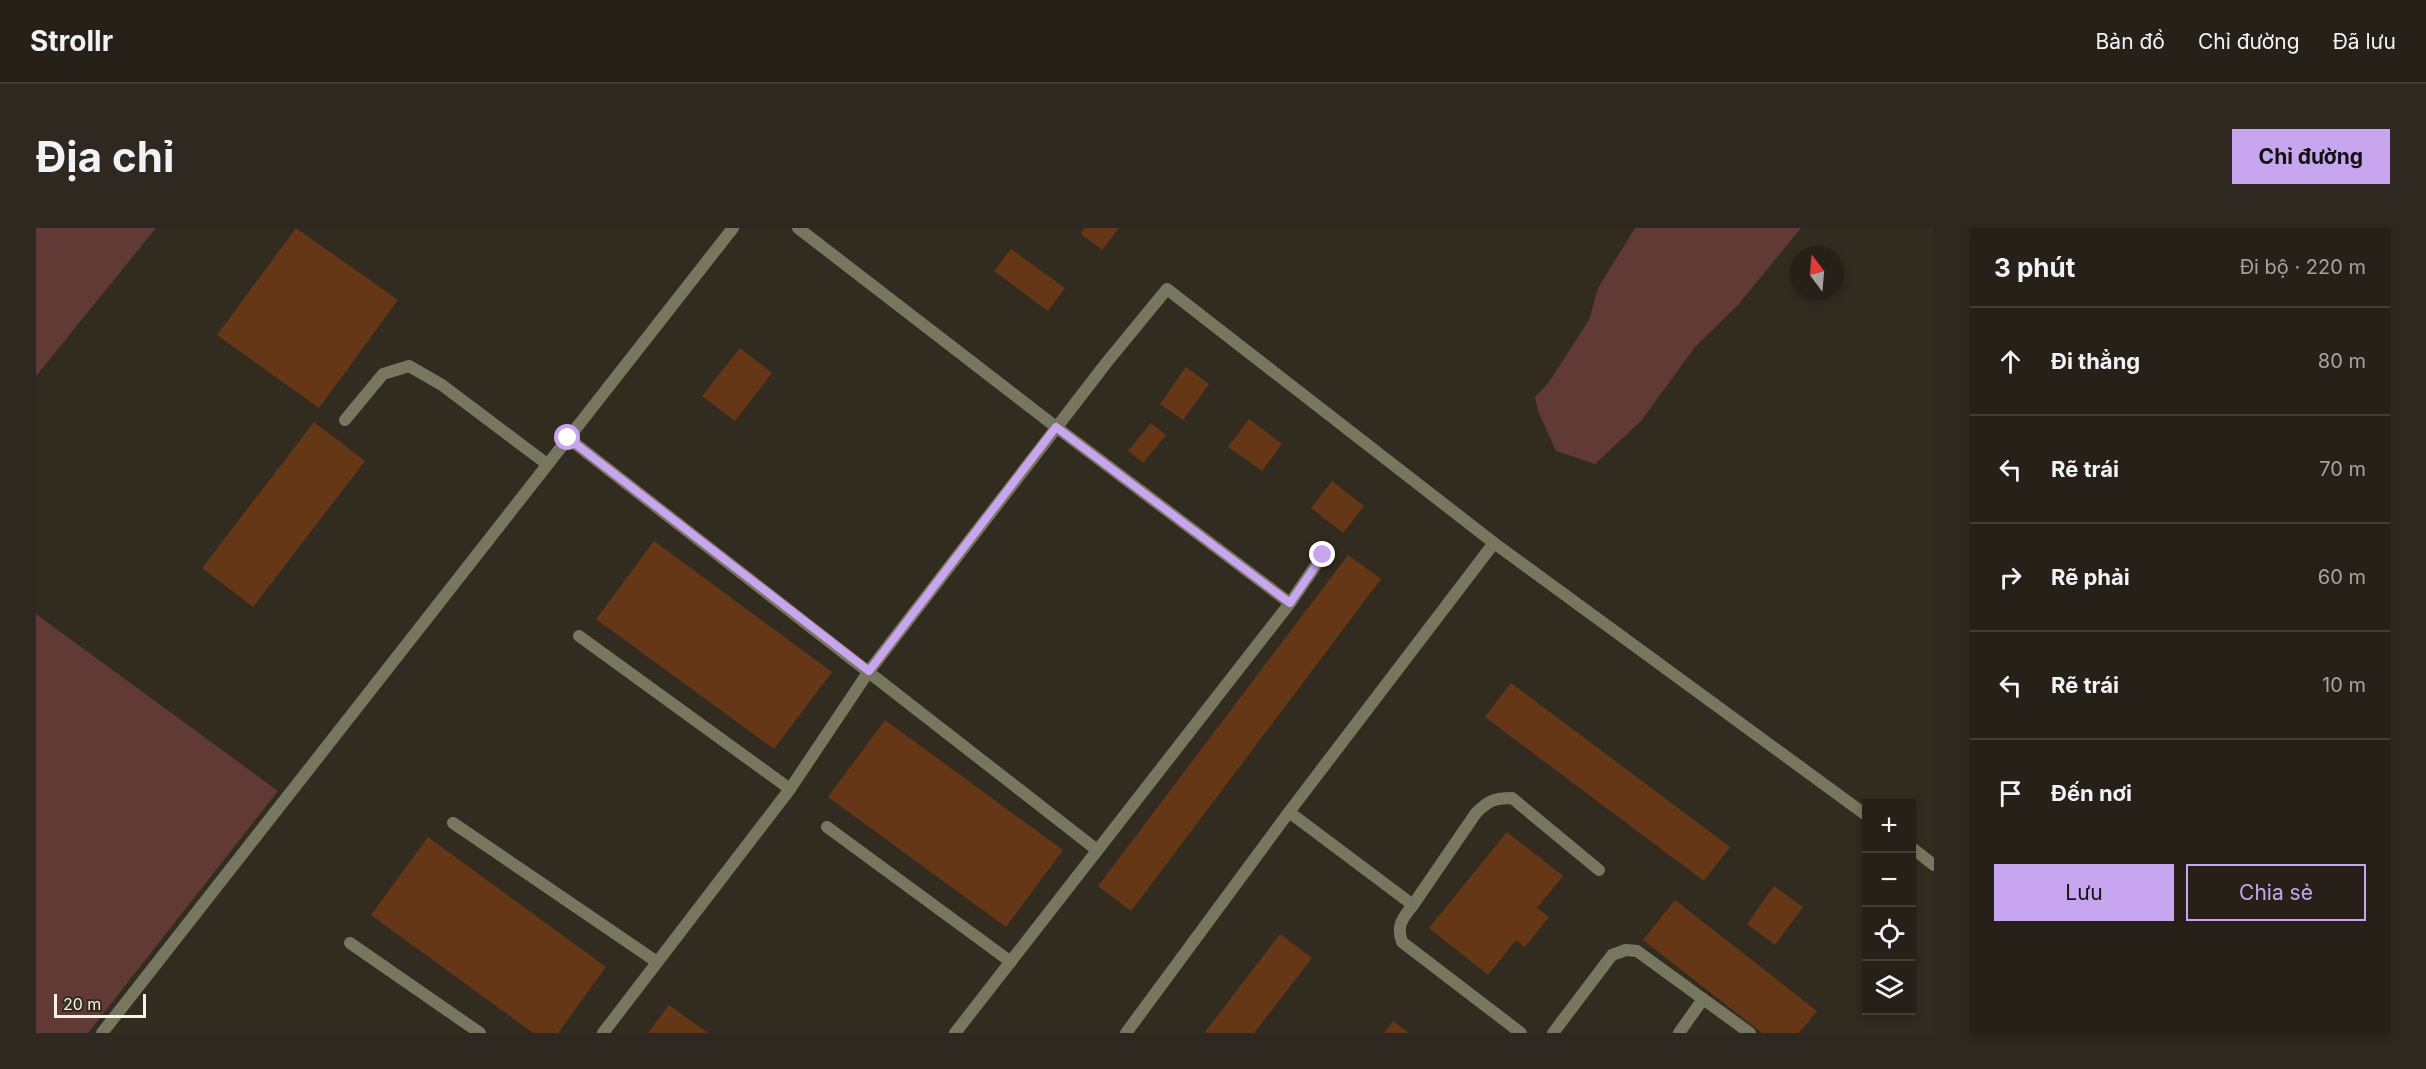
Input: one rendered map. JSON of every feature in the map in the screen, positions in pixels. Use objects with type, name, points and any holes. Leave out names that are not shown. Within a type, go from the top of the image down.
[{"type":"street","points":[[102,1033],[732,228]]},
{"type":"street","points":[[798,228],[1056,427],[1290,603]]},
{"type":"street","points":[[603,1033],[790,789],[869,671],[1056,427],[1167,289],[1494,543],[1862,812]]},
{"type":"street","points":[[345,420],[383,374],[409,366],[442,385],[547,464]]},
{"type":"street","points":[[568,438],[1097,850]]},
{"type":"street","points":[[1126,1033],[1289,812],[1494,543]]},
{"type":"street","points":[[956,1033],[1290,603],[1323,555]]},
{"type":"street","points":[[579,636],[790,789]]},
{"type":"street","points":[[1521,1033],[1402,942],[1399,924],[1476,813],[1488,801],[1495,798],[1512,798],[1599,870]]},
{"type":"street","points":[[1289,812],[1413,905]]},
{"type":"street","points":[[453,823],[657,962]]},
{"type":"street","points":[[827,827],[1011,962]]},
{"type":"street","points":[[1916,852],[1934,865]]},
{"type":"street","points":[[350,943],[480,1033]]},
{"type":"street","points":[[1553,1033],[1612,955],[1626,950],[1637,951],[1750,1033]]},
{"type":"street","points":[[1679,1033],[1703,999]]},
{"type":"shaded area","points":[[36,228],[156,228],[36,376]]},
{"type":"shaded area","points":[[1635,228],[1801,228],[1738,305],[1695,347],[1641,421],[1595,464],[1556,451],[1538,411],[1535,397],[1549,382],[1589,320],[1598,288]]},
{"type":"shaded area","points":[[36,614],[278,791],[88,1033],[36,1033]]},
{"type":"building","points":[[296,228],[398,300],[319,408],[217,335]]},
{"type":"building","points":[[1085,228],[1119,228],[1102,250],[1081,234]]},
{"type":"building","points":[[1011,249],[1065,288],[1048,311],[994,271]]},
{"type":"building","points":[[740,348],[772,373],[735,421],[702,396]]},
{"type":"building","points":[[1186,367],[1209,384],[1183,420],[1160,404]]},
{"type":"building","points":[[1249,419],[1282,444],[1262,471],[1228,447]]},
{"type":"building","points":[[314,422],[365,461],[253,607],[202,568]]},
{"type":"building","points":[[1151,423],[1166,435],[1143,463],[1128,451]]},
{"type":"building","points":[[1332,481],[1364,506],[1343,533],[1311,508]]},
{"type":"building","points":[[654,541],[832,672],[774,749],[596,619]]},
{"type":"building","points":[[1348,555],[1381,579],[1131,911],[1098,886]]},
{"type":"building","points":[[1511,683],[1730,847],[1704,881],[1485,717]]},
{"type":"building","points":[[885,720],[1063,850],[1006,927],[828,797]]},
{"type":"building","points":[[1507,832],[1563,876],[1537,908],[1549,917],[1525,947],[1516,940],[1488,975],[1429,928]]},
{"type":"building","points":[[428,837],[606,967],[558,1033],[533,1033],[371,915]]},
{"type":"building","points":[[1774,886],[1803,907],[1775,945],[1747,924]]},
{"type":"building","points":[[1675,900],[1817,1011],[1799,1033],[1762,1033],[1643,940]]},
{"type":"building","points":[[1280,934],[1312,958],[1254,1033],[1205,1032]]},
{"type":"building","points":[[669,1005],[708,1033],[648,1033]]},
{"type":"building","points":[[1393,1021],[1409,1033],[1384,1033]]},
{"type":"route","points":[[568,438],[869,671],[1056,427],[1290,603],[1323,555]]}]
